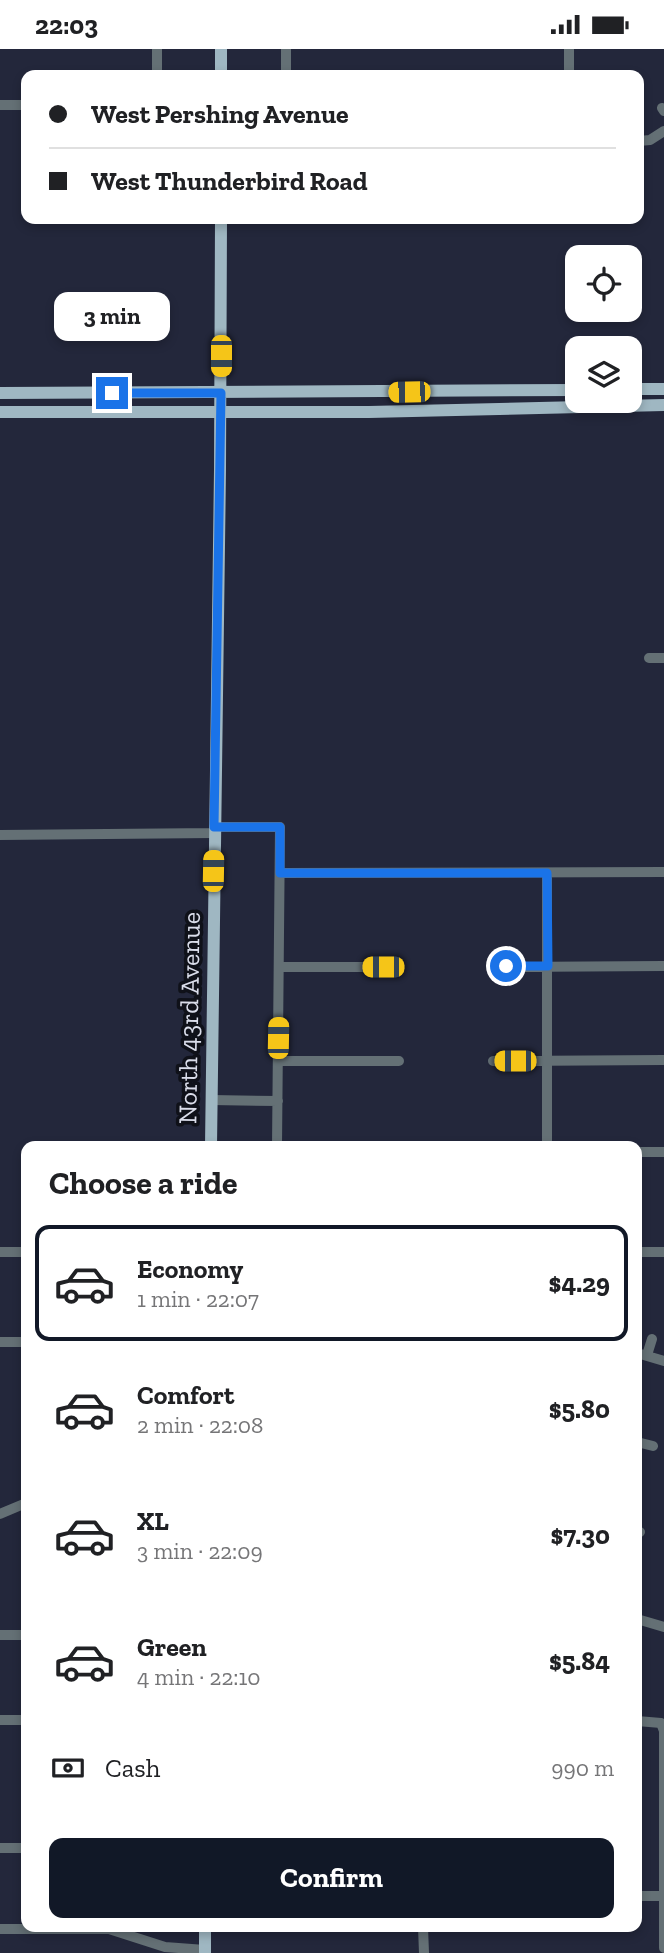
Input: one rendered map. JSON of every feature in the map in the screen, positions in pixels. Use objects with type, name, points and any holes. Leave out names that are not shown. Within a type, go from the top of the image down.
[{"type":"main road","points":[[221,49],[221,70]]},
{"type":"main road","name":"North 43rd Avenue","points":[[211,1141],[221,224]]},
{"type":"main road","points":[[642,389],[664,389]]},
{"type":"main road","points":[[0,394],[565,390]]},
{"type":"main road","points":[[0,412],[220,412],[664,405]]},
{"type":"main road","points":[[205,1932],[205,1951]]},
{"type":"street","points":[[157,49],[157,70]]},
{"type":"street","points":[[286,49],[286,70]]},
{"type":"street","points":[[569,49],[569,70]]},
{"type":"street","points":[[0,105],[21,105]]},
{"type":"street","points":[[644,140],[664,131]]},
{"type":"street","points":[[649,658],[664,658]]},
{"type":"street","points":[[0,835],[280,827],[277,1141]]},
{"type":"street","points":[[280,873],[664,872]]},
{"type":"street","points":[[547,873],[547,1141]]},
{"type":"street","points":[[494,967],[664,966]]},
{"type":"street","points":[[279,967],[399,967]]},
{"type":"street","points":[[493,1061],[664,1060]]},
{"type":"street","points":[[278,1061],[399,1061]]},
{"type":"street","points":[[211,1100],[278,1101]]},
{"type":"street","points":[[642,1152],[664,1152]]},
{"type":"street","points":[[0,1252],[21,1252]]},
{"type":"street","points":[[642,1252],[664,1252]]},
{"type":"street","points":[[652,1339],[642,1354],[664,1361]]},
{"type":"street","points":[[0,1342],[21,1342]]},
{"type":"street","points":[[642,1443],[653,1446]]},
{"type":"street","points":[[0,1514],[21,1505]]},
{"type":"street","points":[[642,1620],[664,1627]]},
{"type":"street","points":[[0,1635],[21,1635]]},
{"type":"street","points":[[0,1720],[21,1720]]},
{"type":"street","points":[[642,1721],[661,1723],[664,1731],[664,1948]]},
{"type":"street","points":[[0,1848],[21,1848]]},
{"type":"street","points":[[642,1896],[664,1896]]},
{"type":"street","points":[[0,1929],[21,1929]]},
{"type":"street","points":[[118,1932],[165,1947],[205,1951]]},
{"type":"street","points":[[423,1932],[424,1953]]},
{"type":"route","points":[[112,393],[221,393],[214,827],[280,827],[280,873],[547,873],[548,966],[506,966]]}]
